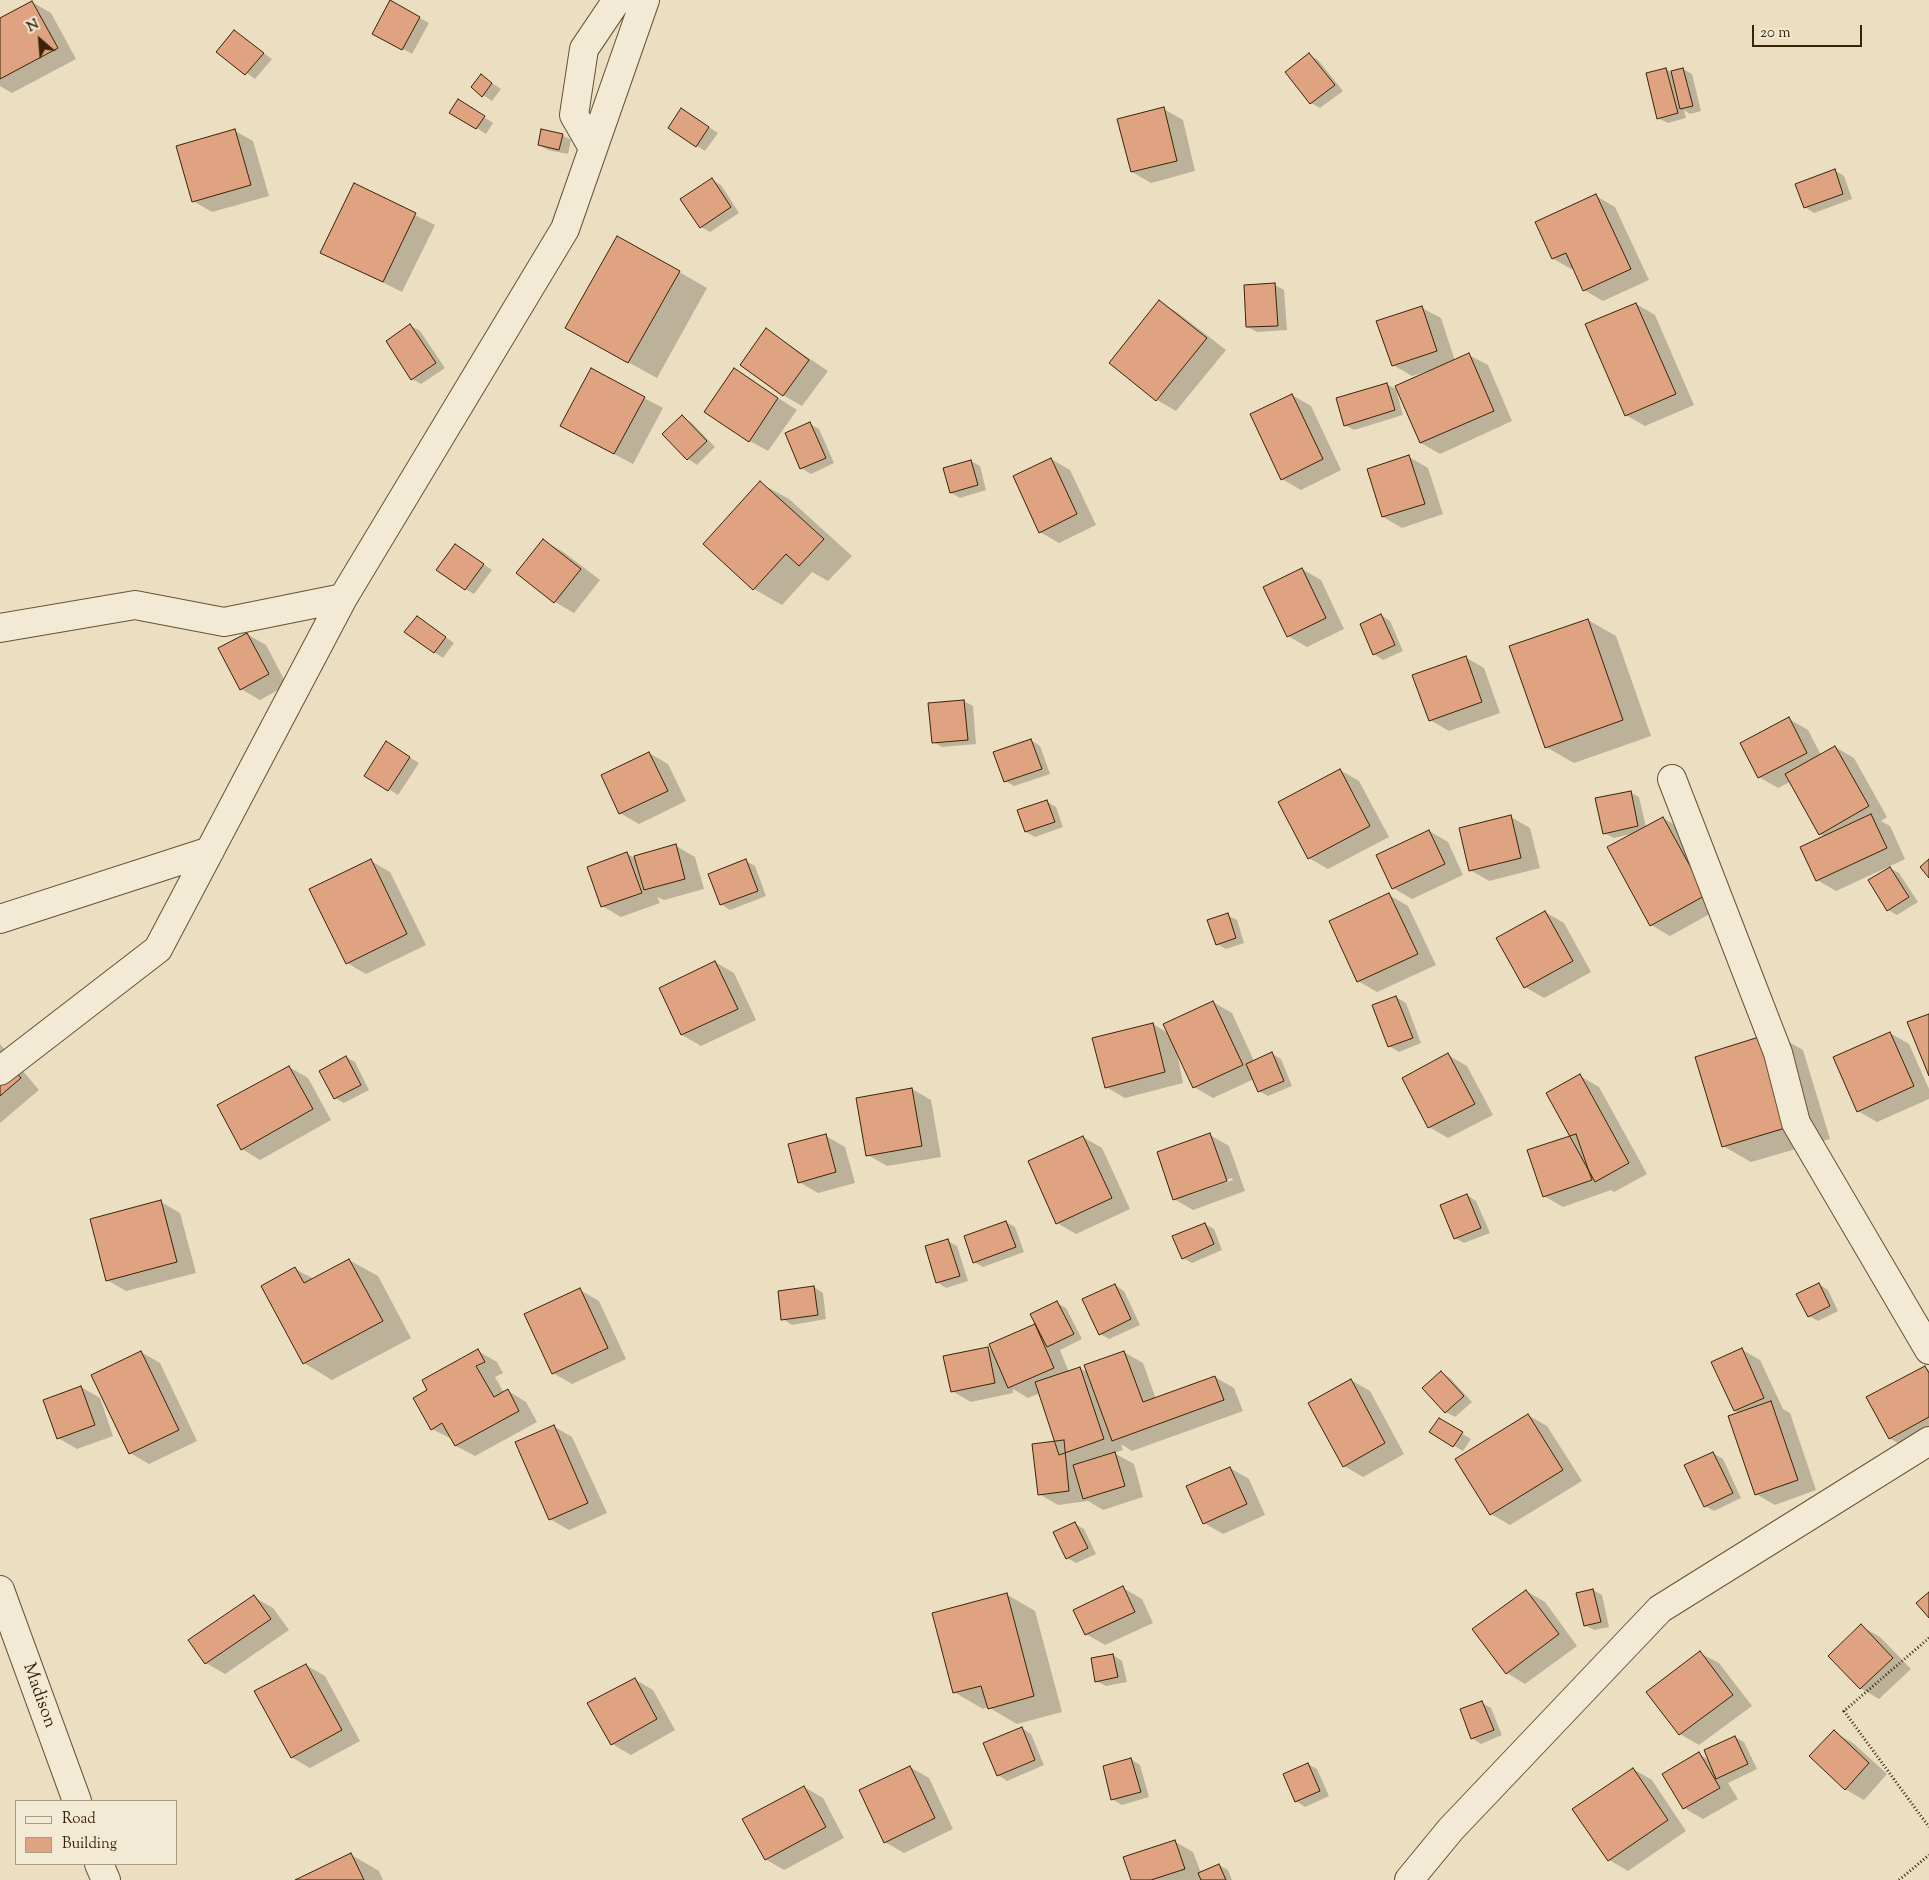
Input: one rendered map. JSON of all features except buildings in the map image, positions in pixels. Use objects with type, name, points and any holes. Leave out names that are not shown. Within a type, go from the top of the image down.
[{"type":"street","points":[[593,148],[574,115],[584,49],[617,0]]},
{"type":"street","points":[[0,1071],[158,949],[343,598],[564,228],[645,0]]},
{"type":"street","points":[[0,628],[135,605],[224,622],[343,598]]},
{"type":"street","points":[[1672,779],[1778,1053],[1796,1123],[1929,1350]]},
{"type":"street","points":[[0,919],[210,851]]},
{"type":"street","points":[[1409,1880],[1450,1829],[1660,1609],[1929,1441]]},
{"type":"street","name":"Madison","points":[[0,1590],[77,1800]]},
{"type":"street","points":[[100,1865],[106,1880]]},
{"type":"path","points":[[1929,1638],[1844,1711],[1929,1827]]},
{"type":"path","points":[[1899,1880],[1929,1855]]}]
